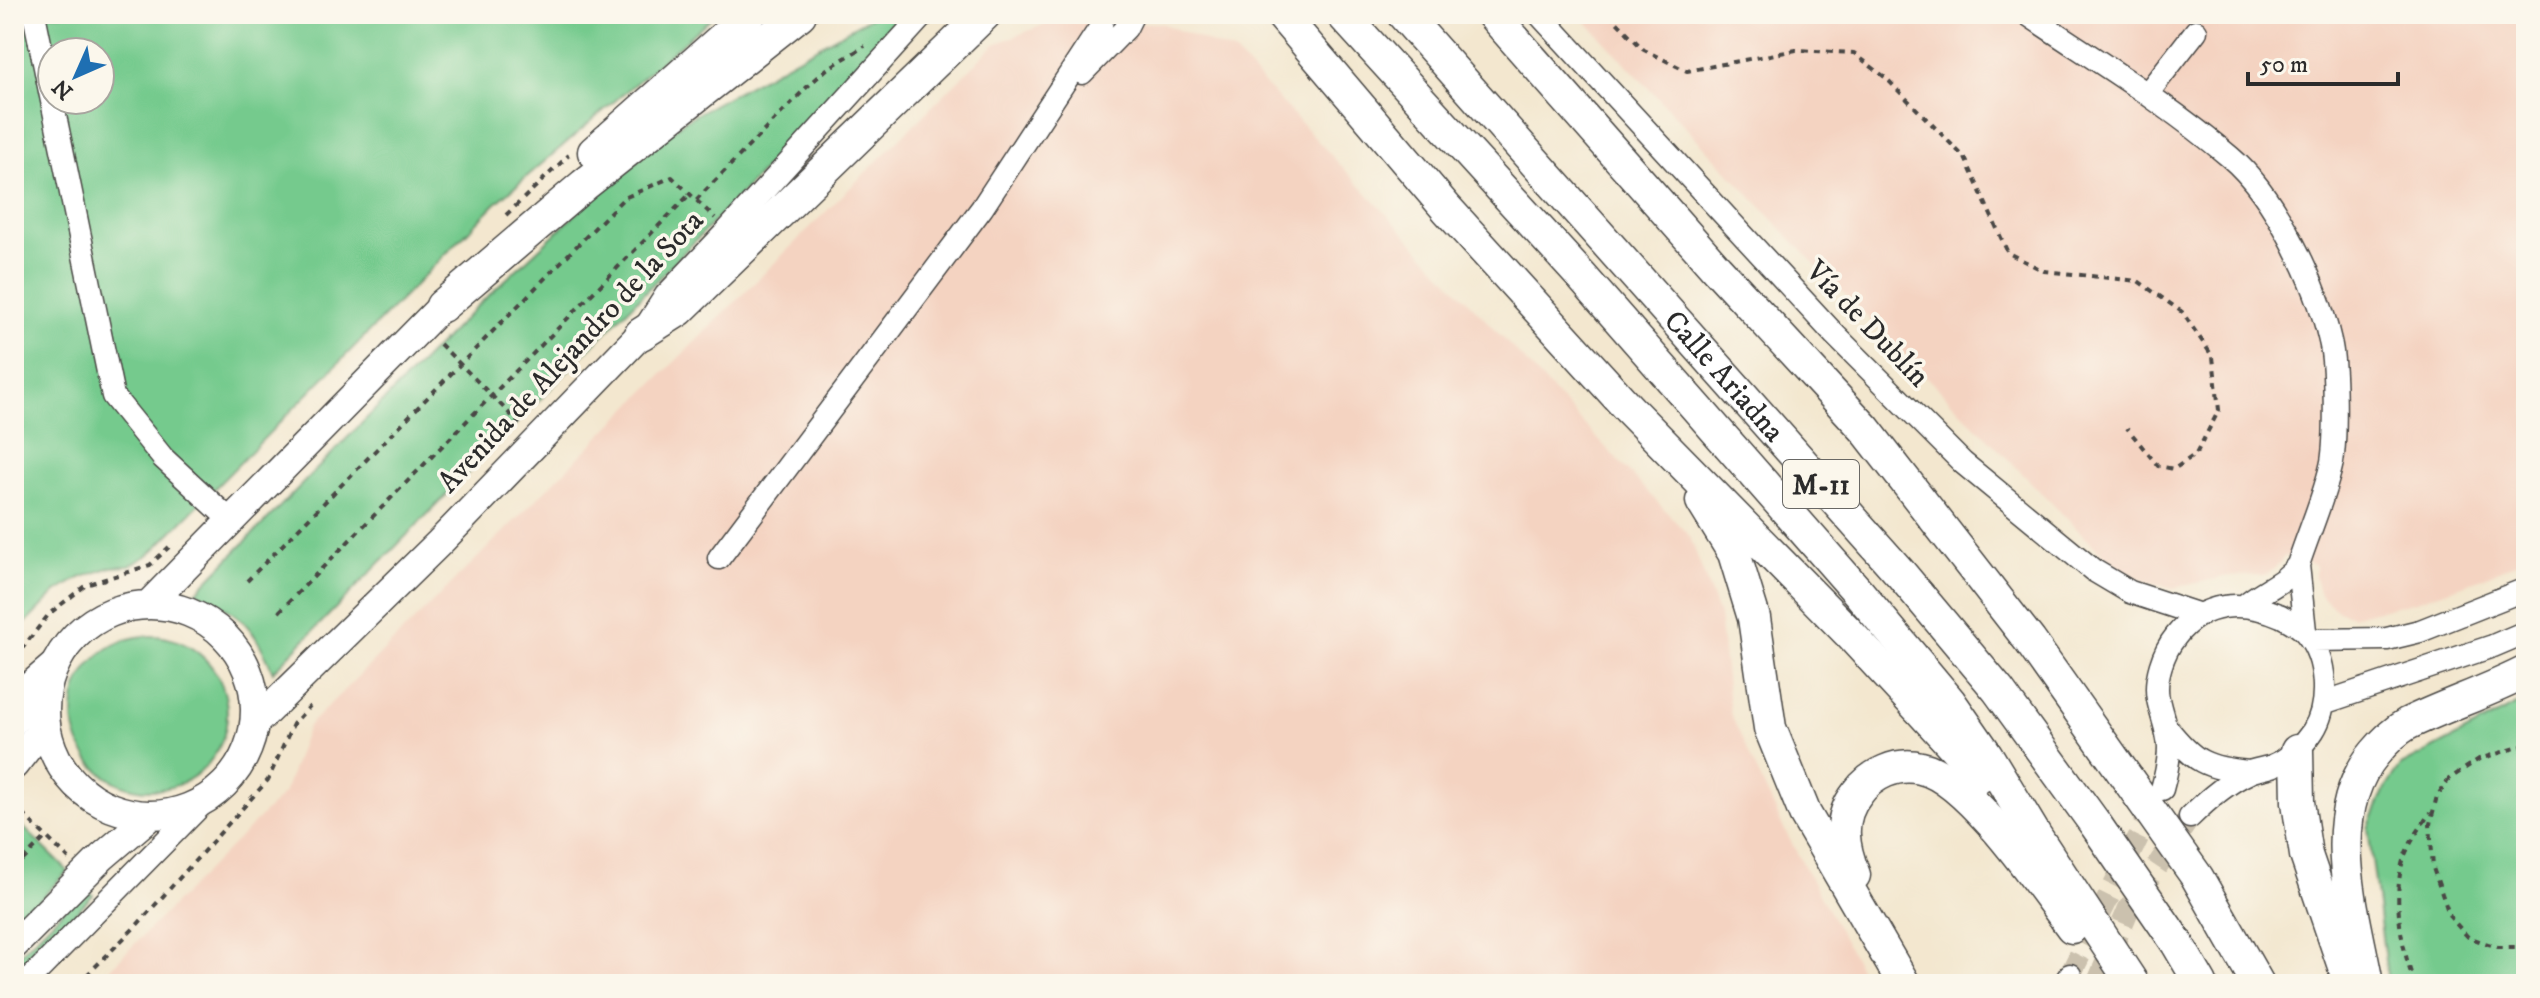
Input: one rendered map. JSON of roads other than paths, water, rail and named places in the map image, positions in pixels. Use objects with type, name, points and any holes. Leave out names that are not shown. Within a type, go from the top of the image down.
[{"type":"highway","points":[[442,306],[583,162],[750,14]]},
{"type":"highway","points":[[442,306],[584,185],[800,14]]},
{"type":"highway","points":[[641,334],[679,310],[724,269],[985,14]]},
{"type":"highway","points":[[1254,14],[1368,135],[1447,209]]},
{"type":"highway","points":[[1281,14],[1447,209],[1656,437],[1849,633],[2035,835]]},
{"type":"highway","name":"Calle Ariadna","points":[[1342,14],[1582,277],[1870,605],[1950,702],[2133,984]]},
{"type":"highway","name":"Calle Ariadna","points":[[1403,14],[1901,574],[1998,690],[2096,825],[2177,943],[2201,984]]},
{"type":"highway","points":[[1492,14],[1874,442],[2030,641],[2085,718],[2197,877],[2258,984]]},
{"type":"highway","points":[[1656,437],[1734,553],[1754,618],[1770,728],[1805,814],[1904,984]]},
{"type":"highway","points":[[2367,984],[2345,852],[2344,824],[2349,799],[2358,778],[2383,743],[2405,726],[2526,672]]},
{"type":"highway","points":[[2297,751],[2298,802],[2306,855],[2350,984]]},
{"type":"highway","points":[[1919,984],[1857,884],[1844,844],[1846,810],[1859,791],[1876,776],[1902,767],[1922,768],[1934,773],[1978,809],[2009,842],[2112,984]]},
{"type":"main road","points":[[148,605],[442,306]]},
{"type":"main road","name":"Avenida de Alejandro de la Sota","points":[[255,723],[451,531],[641,334]]},
{"type":"main road","points":[[148,605],[187,611],[228,640],[245,665],[252,684],[255,723],[251,742],[239,768],[220,790],[205,801],[179,812],[150,816],[126,813],[102,804],[81,791],[64,772],[52,750],[45,726],[47,689],[57,659],[68,644],[95,620],[121,609],[148,605]]},
{"type":"main road","points":[[14,765],[45,726]]},
{"type":"main road","points":[[14,945],[102,857],[150,816]]},
{"type":"street","points":[[34,14],[113,396],[163,458],[230,520]]},
{"type":"street","name":"Avenida de Alejandro de la Sota","points":[[641,334],[666,295],[924,14]]},
{"type":"street","points":[[719,558],[982,208],[1100,28],[1104,14]]},
{"type":"street","points":[[1051,103],[1126,28],[1133,14]]},
{"type":"street","name":"Vía de Dublín","points":[[1539,14],[1835,335],[1963,463],[2093,570],[2130,592],[2200,615]]},
{"type":"street","points":[[2027,14],[2147,94],[2232,159],[2270,204],[2314,291],[2331,342],[2332,461],[2298,565],[2291,575],[2260,592],[2245,605]]},
{"type":"street","points":[[2147,94],[2196,31]]},
{"type":"street","points":[[2190,817],[2211,797],[2249,772],[2275,765],[2297,751],[2314,729],[2323,703],[2324,681],[2320,660],[2308,636],[2298,565]]},
{"type":"street","points":[[2162,789],[2169,749],[2167,727],[2157,696],[2160,664],[2176,636],[2200,615],[2222,607],[2245,605],[2286,619],[2308,636],[2387,639],[2420,631],[2526,589]]},
{"type":"street","points":[[2323,703],[2478,652],[2526,632]]},
{"type":"street","points":[[14,696],[57,659]]},
{"type":"street","points":[[14,725],[47,689]]},
{"type":"street","points":[[2167,727],[2187,753],[2216,769],[2249,772]]},
{"type":"street","points":[[25,984],[205,801]]},
{"type":"tunnel","points":[[2070,975],[2156,801]]},
{"type":"tunnel","points":[[2097,984],[2129,908],[2190,817]]}]
